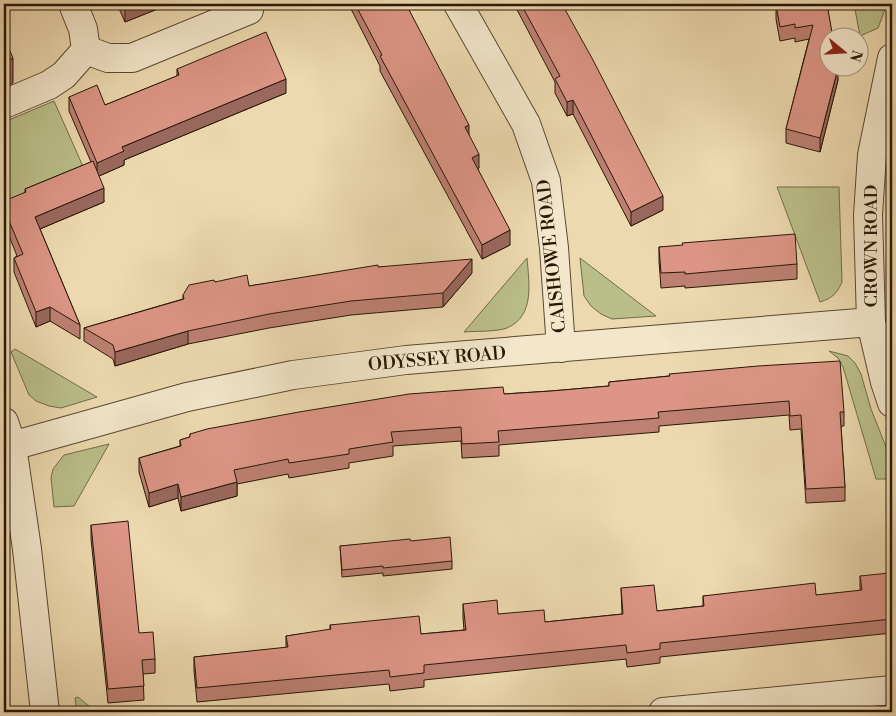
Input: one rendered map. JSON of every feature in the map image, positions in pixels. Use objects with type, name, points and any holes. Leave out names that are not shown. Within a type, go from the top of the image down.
[{"type":"street","points":[[4,104],[49,85],[64,75],[86,50],[83,29],[72,4]]},
{"type":"street","name":"CAISHOWE ROAD","points":[[458,4],[526,124],[546,181],[554,248],[561,348]]},
{"type":"street","points":[[86,50],[108,58],[132,58],[249,10]]},
{"type":"street","name":"CROWN ROAD","points":[[892,58],[872,155],[868,215],[871,322],[892,403]]},
{"type":"street","name":"ODYSSEY ROAD","points":[[8,434],[293,375],[406,360],[871,322]]},
{"type":"street","points":[[8,434],[28,549],[46,712]]},
{"type":"street","points":[[663,712],[892,690]]},
{"type":"green space","points":[[854,4],[887,4],[878,28],[868,32],[868,28],[858,28]]},
{"type":"green space","points":[[54,101],[85,171],[4,205],[4,122]]},
{"type":"green space","points":[[777,187],[839,187],[842,282],[834,295],[828,299],[820,302]]},
{"type":"green space","points":[[527,258],[529,288],[526,307],[522,316],[516,323],[507,328],[491,331],[464,332]]},
{"type":"green space","points":[[580,258],[656,316],[612,319],[601,314],[591,306],[584,296]]},
{"type":"green space","points":[[15,349],[97,397],[61,408],[36,401],[29,395],[11,352]]},
{"type":"green space","points":[[829,351],[848,356],[855,363],[861,374],[871,409],[892,462],[892,479],[876,479],[843,367],[838,358]]},
{"type":"green space","points":[[109,444],[74,506],[54,507],[51,478],[53,469],[64,455]]},
{"type":"green space","points":[[78,697],[96,712],[77,712],[75,698]]},
{"type":"building","points":[[123,4],[136,4],[125,8]]},
{"type":"building","points":[[355,4],[406,4],[469,125],[465,127],[479,154],[472,158],[510,230],[482,245],[380,56],[382,55]]},
{"type":"building","points":[[521,4],[562,4],[663,196],[631,212],[573,100],[567,102],[555,79],[560,76]]},
{"type":"building","points":[[827,4],[831,28],[818,28],[818,78],[835,78],[820,138],[786,129],[813,25],[795,28],[795,24],[780,27],[776,5]]},
{"type":"building","points":[[266,32],[286,79],[122,147],[124,151],[97,163],[69,97],[97,85],[105,105],[179,75],[177,69]]},
{"type":"building","points":[[4,37],[13,58],[4,62]]},
{"type":"building","points":[[93,161],[104,188],[35,217],[80,325],[50,307],[36,312],[14,258],[23,254],[4,209],[4,201],[26,192],[25,189]]},
{"type":"building","points":[[795,234],[797,264],[685,274],[685,272],[661,273],[659,247],[683,245],[682,243]]},
{"type":"building","points":[[472,259],[443,293],[351,301],[269,314],[188,331],[115,352],[113,345],[84,328],[184,299],[183,295],[189,285],[214,280],[215,282],[247,275],[249,286],[378,265],[378,267]]},
{"type":"building","points":[[840,361],[844,412],[840,412],[845,487],[806,489],[801,415],[790,416],[789,401],[658,412],[659,418],[498,431],[499,442],[462,444],[461,427],[391,432],[393,442],[349,449],[349,454],[289,463],[288,459],[234,470],[237,482],[181,497],[178,484],[149,493],[139,458],[181,446],[180,440],[190,437],[190,434],[207,429],[409,394],[503,387],[504,394],[551,391],[609,386],[609,382],[670,376],[669,374]]},
{"type":"building","points":[[128,521],[139,633],[153,632],[155,659],[142,660],[144,686],[108,689],[91,525]]},
{"type":"building","points":[[450,537],[452,561],[342,570],[340,546]]},
{"type":"building","points":[[889,573],[890,588],[892,587],[892,619],[660,643],[660,649],[627,653],[626,645],[424,665],[424,673],[390,677],[389,670],[197,688],[194,657],[288,647],[286,636],[331,629],[330,625],[419,616],[421,634],[466,630],[463,604],[497,600],[498,614],[544,610],[545,622],[623,614],[621,588],[654,585],[657,611],[704,606],[703,596],[815,583],[816,595],[862,590],[860,576]]}]
